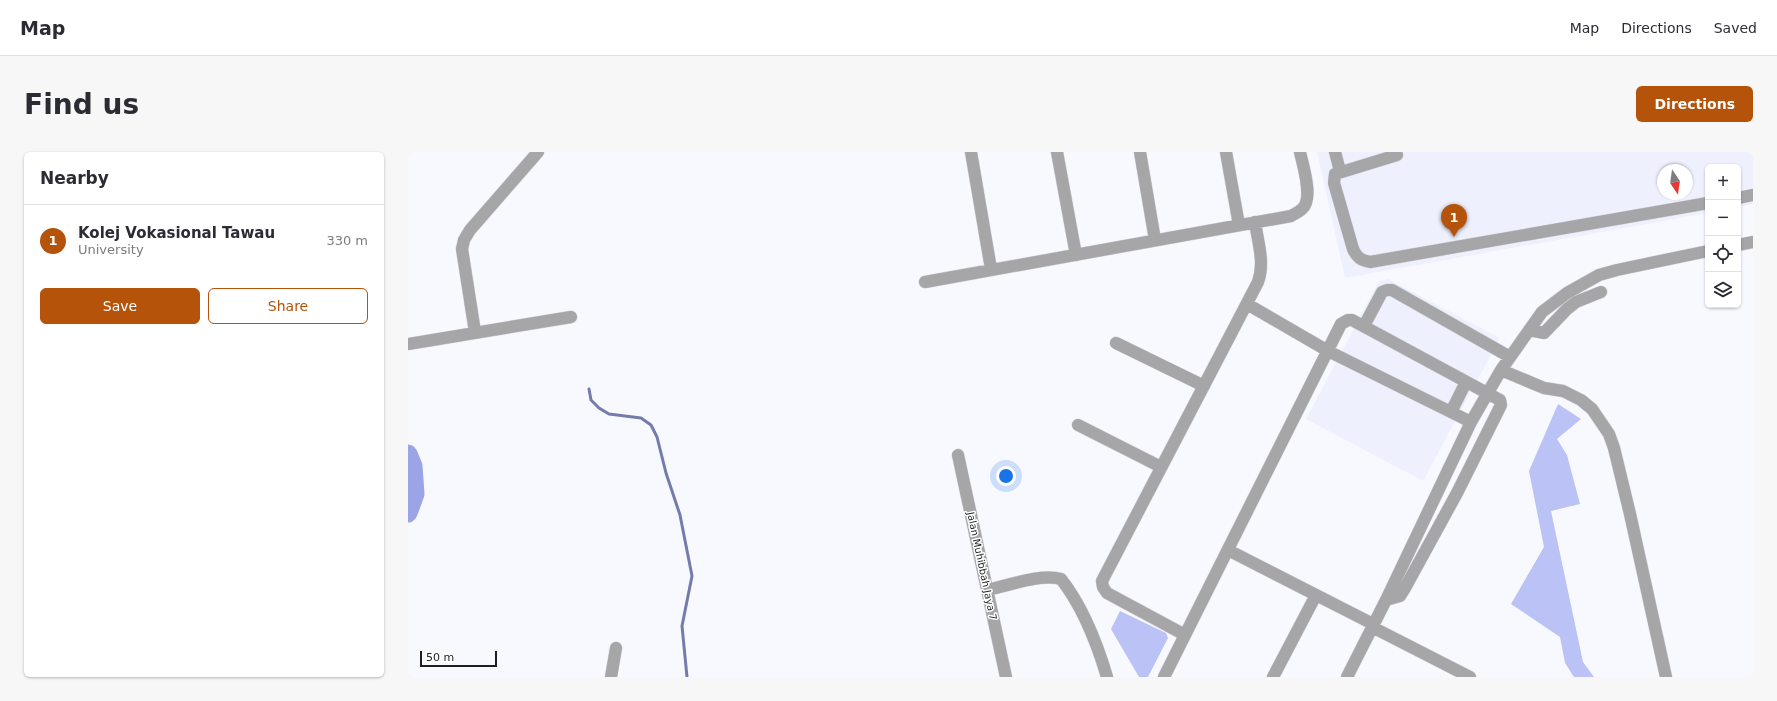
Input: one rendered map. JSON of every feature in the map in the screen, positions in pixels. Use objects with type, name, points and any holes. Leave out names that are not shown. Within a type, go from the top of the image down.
[{"type":"street","points":[[475,332],[462,249],[464,240],[470,230],[538,152]]},
{"type":"street","points":[[971,152],[991,269]]},
{"type":"street","points":[[1057,152],[1076,254]]},
{"type":"street","points":[[1140,152],[1155,240]]},
{"type":"street","points":[[1226,152],[1238,225]]},
{"type":"street","points":[[925,282],[1291,216],[1303,209],[1307,200],[1308,190],[1300,152]]},
{"type":"street","points":[[1335,152],[1340,171]]},
{"type":"street","points":[[1397,155],[1340,171],[1335,174],[1334,183],[1353,249],[1356,256],[1362,260],[1370,262],[1705,204]]},
{"type":"street","points":[[1741,197],[1753,195]]},
{"type":"street","points":[[1185,635],[1107,593],[1103,587],[1102,581],[1258,282],[1262,269],[1255,222]]},
{"type":"street","points":[[1741,244],[1753,242]]},
{"type":"street","points":[[1349,676],[1372,625],[1386,600],[1471,422],[1501,370],[1542,312],[1572,289],[1599,275],[1705,252]]},
{"type":"street","points":[[1364,326],[1382,292],[1392,290],[1510,357]]},
{"type":"street","points":[[1529,330],[1544,333],[1567,309],[1576,302],[1601,292]]},
{"type":"street","points":[[1247,304],[1328,351],[1471,422]]},
{"type":"street","points":[[408,344],[571,317]]},
{"type":"street","points":[[1164,677],[1344,321],[1352,320],[1364,326],[1500,400],[1501,405],[1453,500],[1405,588],[1400,596],[1386,600]]},
{"type":"street","points":[[1116,343],[1204,386]]},
{"type":"street","points":[[1501,370],[1544,388],[1563,391],[1581,400],[1592,409],[1609,434],[1614,448],[1630,514],[1666,677]]},
{"type":"street","points":[[1451,412],[1466,382]]},
{"type":"street","points":[[1078,425],[1161,467]]},
{"type":"street","name":"Jalan Muhibbah Jaya 7","points":[[958,455],[1006,677]]},
{"type":"street","points":[[1228,550],[1470,677]]},
{"type":"street","points":[[987,590],[1042,578],[1053,577],[1060,579],[1083,615],[1093,637],[1107,677]]},
{"type":"street","points":[[1273,677],[1316,595]]},
{"type":"street","points":[[611,677],[616,648]]},
{"type":"shaded area","points":[[1317,152],[1753,152],[1753,204],[1741,206],[1741,164],[1705,164],[1705,214],[1345,278]]},
{"type":"shaded area","points":[[1388,279],[1500,338],[1423,481],[1306,419],[1379,281]]},
{"type":"shaded area","points":[[1558,404],[1581,419],[1557,439],[1567,455],[1580,504],[1551,511],[1583,662],[1594,677],[1574,677],[1565,663],[1560,637],[1511,604],[1544,547],[1529,471]]},
{"type":"shaded area","points":[[1120,611],[1166,633],[1168,638],[1148,677],[1139,677],[1111,629]]},
{"type":"waterway","points":[[589,389],[591,400],[599,408],[609,414],[641,418],[651,425],[657,437],[666,473],[680,515],[692,576],[682,626],[687,677]]},
{"type":"waterway","points":[[408,454],[413,466],[415,494],[408,513]]},
{"type":"place","name":"Kolej Vokasional Tawau","points":[[1454,237]]}]
